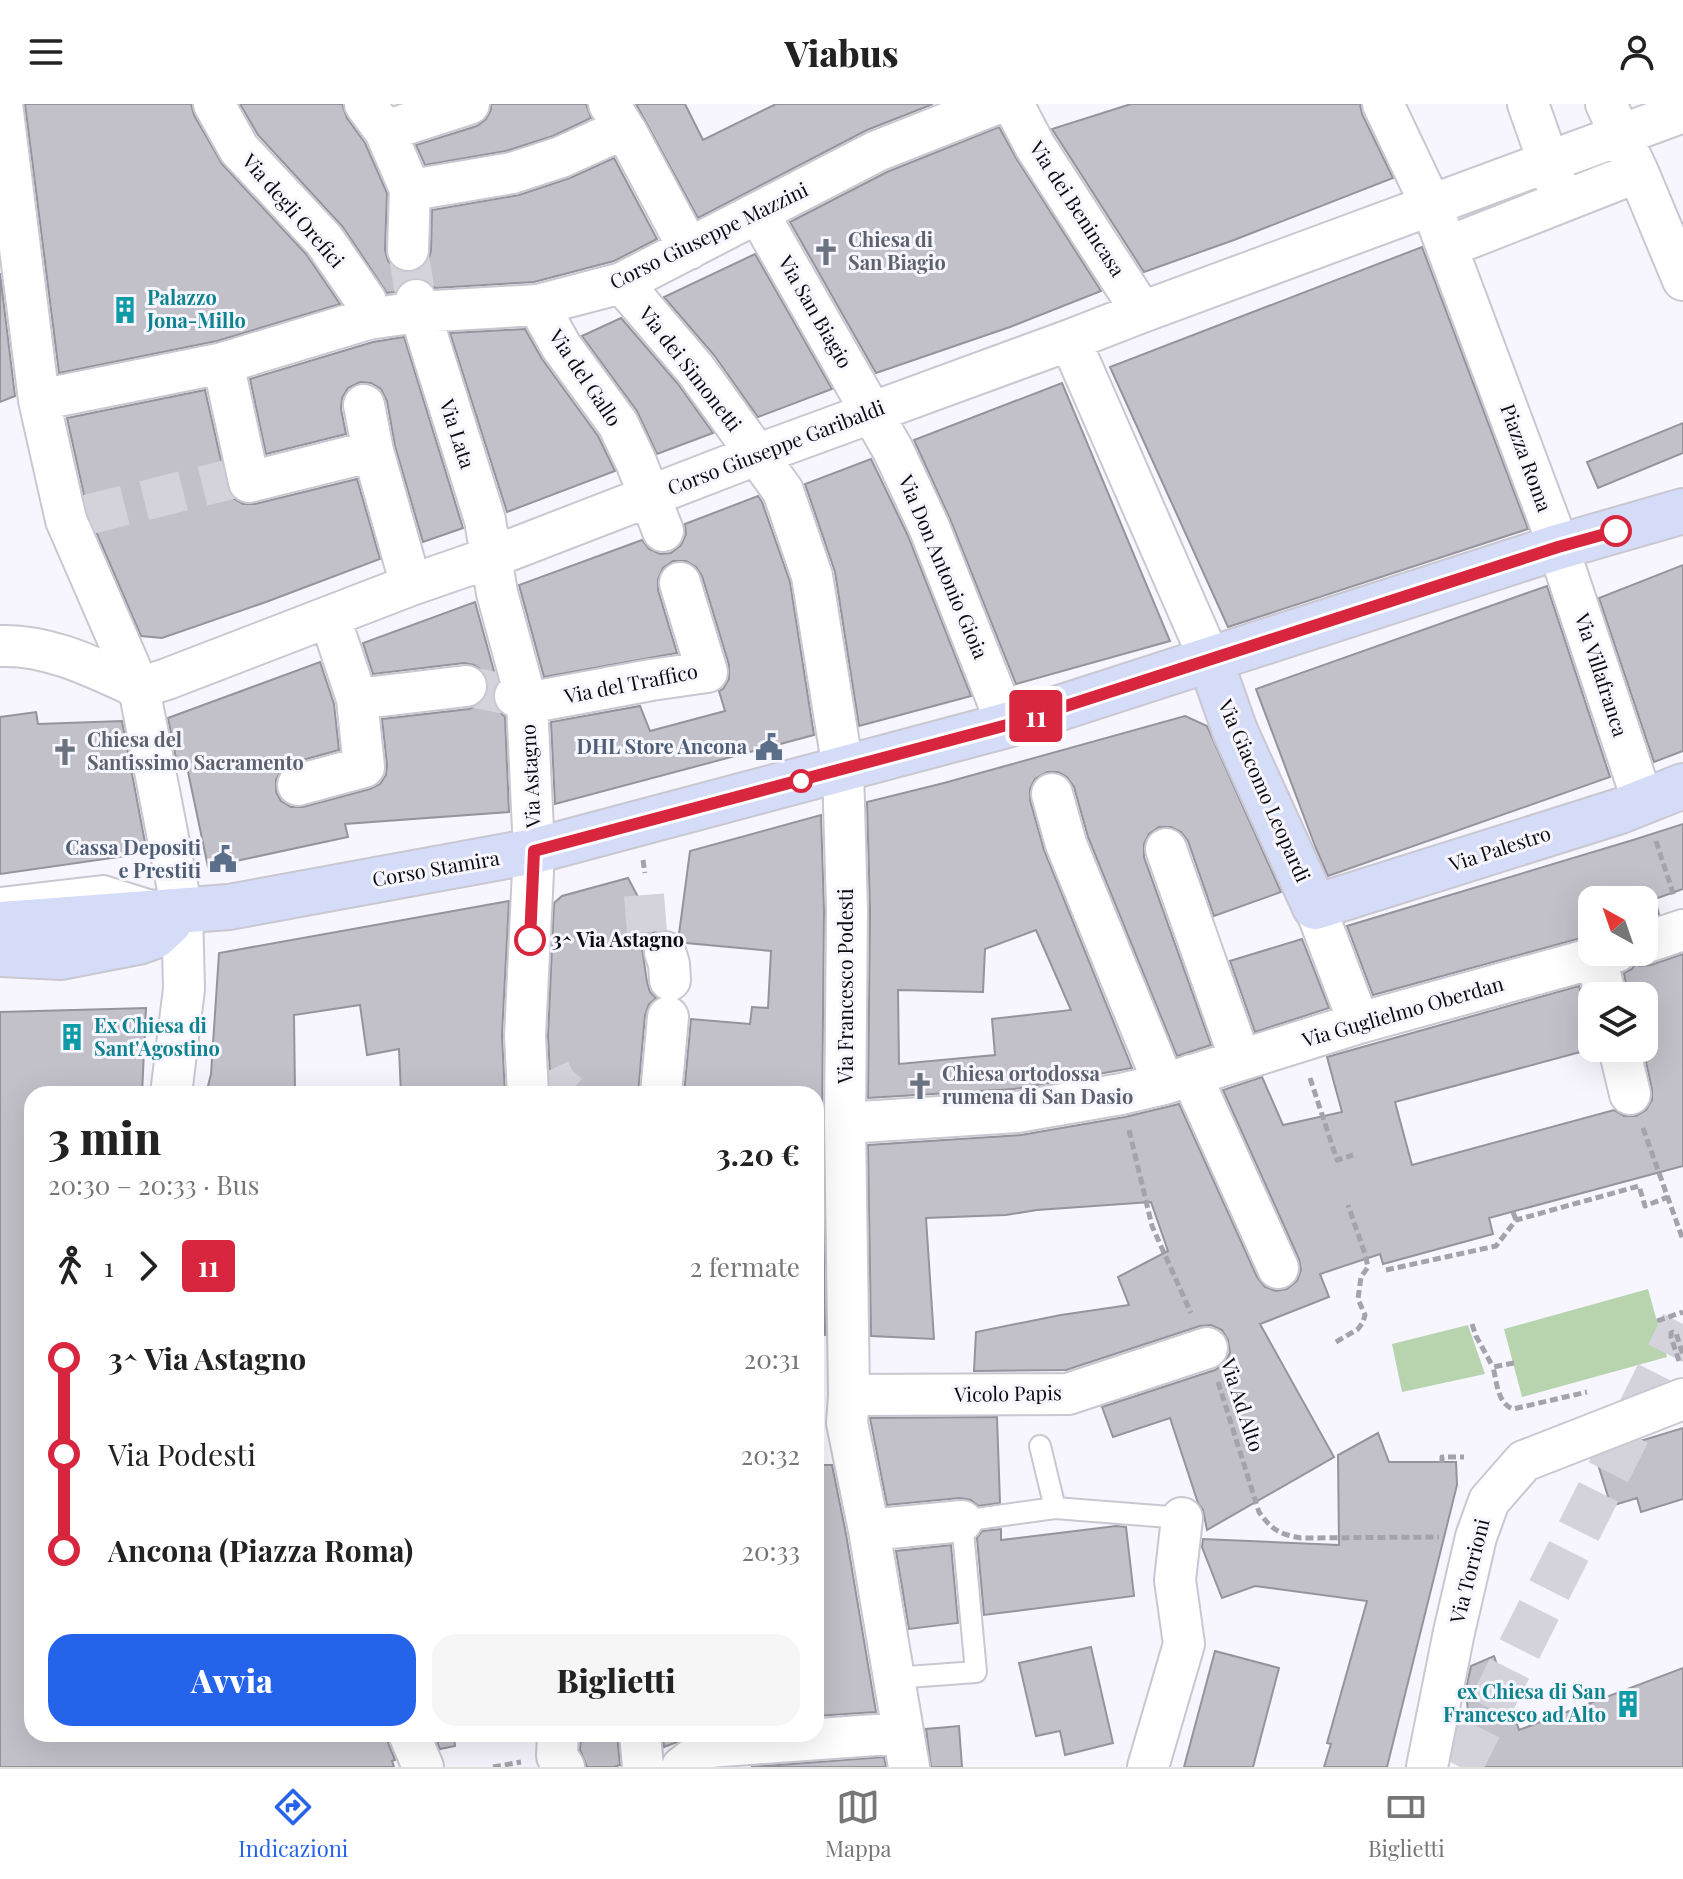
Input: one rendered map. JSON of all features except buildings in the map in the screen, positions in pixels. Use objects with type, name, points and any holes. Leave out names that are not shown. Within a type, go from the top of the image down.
[{"type":"street","points":[[2,104],[39,400],[76,518],[139,688],[182,910],[184,989],[173,1080]]},
{"type":"street","name":"Via degli Orefici","points":[[214,104],[239,149],[324,240],[366,301],[368,319]]},
{"type":"street","points":[[408,250],[410,189],[375,117],[469,104]]},
{"type":"street","name":"Corso Giuseppe Mazzini","points":[[39,400],[223,363],[417,306],[538,305],[622,283],[877,151],[996,104]]},
{"type":"street","name":"Via dei Benincasa","points":[[1013,104],[1035,146],[1142,312]]},
{"type":"street","name":"Piazza Roma","points":[[1383,104],[1423,208],[1447,247],[1558,547]]},
{"type":"street","points":[[1528,104],[1562,201]]},
{"type":"street","points":[[1423,208],[1548,161],[1622,122],[1683,112]]},
{"type":"street","points":[[410,189],[512,173],[561,157],[614,133],[618,119]]},
{"type":"street","points":[[618,119],[689,249]]},
{"type":"street","points":[[1622,122],[1638,172],[1683,280]]},
{"type":"street","points":[[1447,247],[1638,172]]},
{"type":"street","points":[[1502,179],[1519,219]]},
{"type":"street","name":"Corso Giuseppe Garibaldi","points":[[139,688],[492,557],[656,514],[756,455],[871,412],[1078,357],[1142,312],[1423,208]]},
{"type":"street","name":"Via San Biagio","points":[[758,213],[871,412]]},
{"type":"street","name":"Via dei Simonetti","points":[[622,283],[696,370],[756,455]]},
{"type":"street","name":"Via del Gallo","points":[[538,305],[561,346],[618,424],[656,514]]},
{"type":"street","name":"Via Lata","points":[[417,306],[485,520],[492,557]]},
{"type":"street","name":"Via Giacomo Leopardi","points":[[1078,357],[1210,660],[1235,731],[1315,907],[1359,1023]]},
{"type":"street","points":[[223,363],[241,477],[249,482],[373,451]]},
{"type":"street","points":[[364,405],[373,451],[411,585]]},
{"type":"street","name":"Via Don Antonio Gioia","points":[[871,412],[893,450],[929,527],[1007,725]]},
{"type":"street","name":"Via Francesco Podesti","points":[[756,455],[783,491],[812,576],[843,769],[847,910],[845,1123],[831,1182],[837,1414],[869,1530],[906,1750]]},
{"type":"street","points":[[1558,547],[1683,511]]},
{"type":"street","name":"Via Villafranca","points":[[1558,547],[1643,802]]},
{"type":"street","name":"Corso Stamira","points":[[0,924],[229,907],[534,851],[1007,725],[1558,547]]},
{"type":"street","name":"Via Astagno","points":[[492,557],[521,699],[534,851],[525,1036],[528,1086]]},
{"type":"street","name":"Via del Traffico","points":[[521,699],[707,672],[680,583]]},
{"type":"street","points":[[298,785],[364,767],[357,699],[330,618]]},
{"type":"street","points":[[0,646],[57,653],[139,688]]},
{"type":"street","points":[[357,699],[466,686]]},
{"type":"street","name":"Via Palestro","points":[[1315,907],[1620,811],[1683,786]]},
{"type":"street","points":[[1052,794],[1066,844],[1178,1080],[1278,1268]]},
{"type":"street","points":[[1166,849],[1240,1059]]},
{"type":"street","points":[[0,954],[61,957],[138,942],[155,936],[182,910]]},
{"type":"street","points":[[1658,933],[1680,918]]},
{"type":"street","name":"Via Guglielmo Oberdan","points":[[845,1123],[1017,1112],[1121,1094],[1178,1080],[1359,1023],[1606,969]]},
{"type":"street","points":[[662,1086],[668,983]]},
{"type":"street","points":[[1622,1062],[1630,1094]]},
{"type":"street","name":"Vicolo Papis","points":[[837,1414],[1068,1394],[1207,1348]]},
{"type":"street","name":"Via Torrioni","points":[[1425,1765],[1476,1537],[1489,1501],[1524,1461],[1676,1383]]},
{"type":"street","points":[[1148,1767],[1184,1644],[1175,1580],[1182,1518]]},
{"type":"street","points":[[869,1530],[962,1521]]},
{"type":"street","points":[[412,1742],[423,1767]]},
{"type":"street","points":[[558,1742],[557,1756],[564,1767]]},
{"type":"street","points":[[641,1742],[643,1767]]},
{"type":"street","points":[[700,1749],[906,1750]]},
{"type":"lane","points":[[0,898],[104,886],[182,910]]},
{"type":"lane","points":[[1040,1446],[1055,1508]]},
{"type":"lane","points":[[894,1678],[976,1672],[962,1521],[1055,1508],[1182,1518]]},
{"type":"path","points":[[1643,802],[1680,918]]},
{"type":"path","points":[[1298,1041],[1337,1160],[1353,1155]]},
{"type":"path","name":"Via Ad Alto","points":[[1121,1094],[1152,1226],[1207,1348],[1259,1512],[1268,1525],[1282,1534],[1301,1538],[1476,1537]]},
{"type":"path","points":[[1630,1094],[1683,1240]]},
{"type":"path","points":[[1386,1270],[1496,1246],[1516,1220],[1639,1186],[1645,1206],[1668,1197]]},
{"type":"path","points":[[1336,1342],[1358,1329],[1365,1315],[1358,1299],[1361,1277],[1368,1267],[1348,1205]]},
{"type":"path","points":[[1513,1212],[1516,1220]]},
{"type":"path","points":[[1657,1321],[1683,1312]]},
{"type":"path","points":[[1472,1324],[1493,1367],[1501,1400],[1507,1407],[1513,1409],[1589,1391]]},
{"type":"path","points":[[1676,1383],[1680,1363],[1671,1337],[1673,1332],[1683,1355]]},
{"type":"path","points":[[1493,1367],[1514,1363]]},
{"type":"path","points":[[1442,1463],[1442,1457],[1464,1457]]},
{"type":"green space","points":[[1648,1289],[1667,1357],[1522,1397],[1504,1329]]},
{"type":"green space","points":[[1468,1325],[1485,1374],[1402,1392],[1392,1344]]},
{"type":"tunnel","points":[[408,250],[416,300]]},
{"type":"tunnel","points":[[86,515],[235,478]]},
{"type":"tunnel","points":[[466,686],[515,696]]},
{"type":"tunnel","points":[[644,895],[647,932]]},
{"type":"tunnel","points":[[550,1070],[560,1086]]},
{"type":"tunnel","points":[[1460,1767],[1683,1324]]},
{"type":"bus line","name":"11","points":[[530,940],[534,851],[1007,725],[1616,531]]},
{"type":"place","name":"Chiesa di San Biagio","points":[[826,252]]},
{"type":"place","name":"Palazzo Jona-Millo","points":[[125,310]]},
{"type":"place","name":"DHL Store Ancona","points":[[769,747]]},
{"type":"place","name":"Chiesa del Santissimo Sacramento","points":[[65,752]]},
{"type":"place","name":"Cassa Depositi e Prestiti","points":[[223,859]]},
{"type":"place","name":"3^ Via Astagno","points":[[530,940]]},
{"type":"place","name":"Ex Chiesa di Sant'Agostino","points":[[72,1037]]},
{"type":"place","name":"Chiesa ortodossa rumena di San Dasio","points":[[920,1086]]},
{"type":"place","name":"ex Chiesa di San Francesco ad Alto","points":[[1628,1704]]}]
